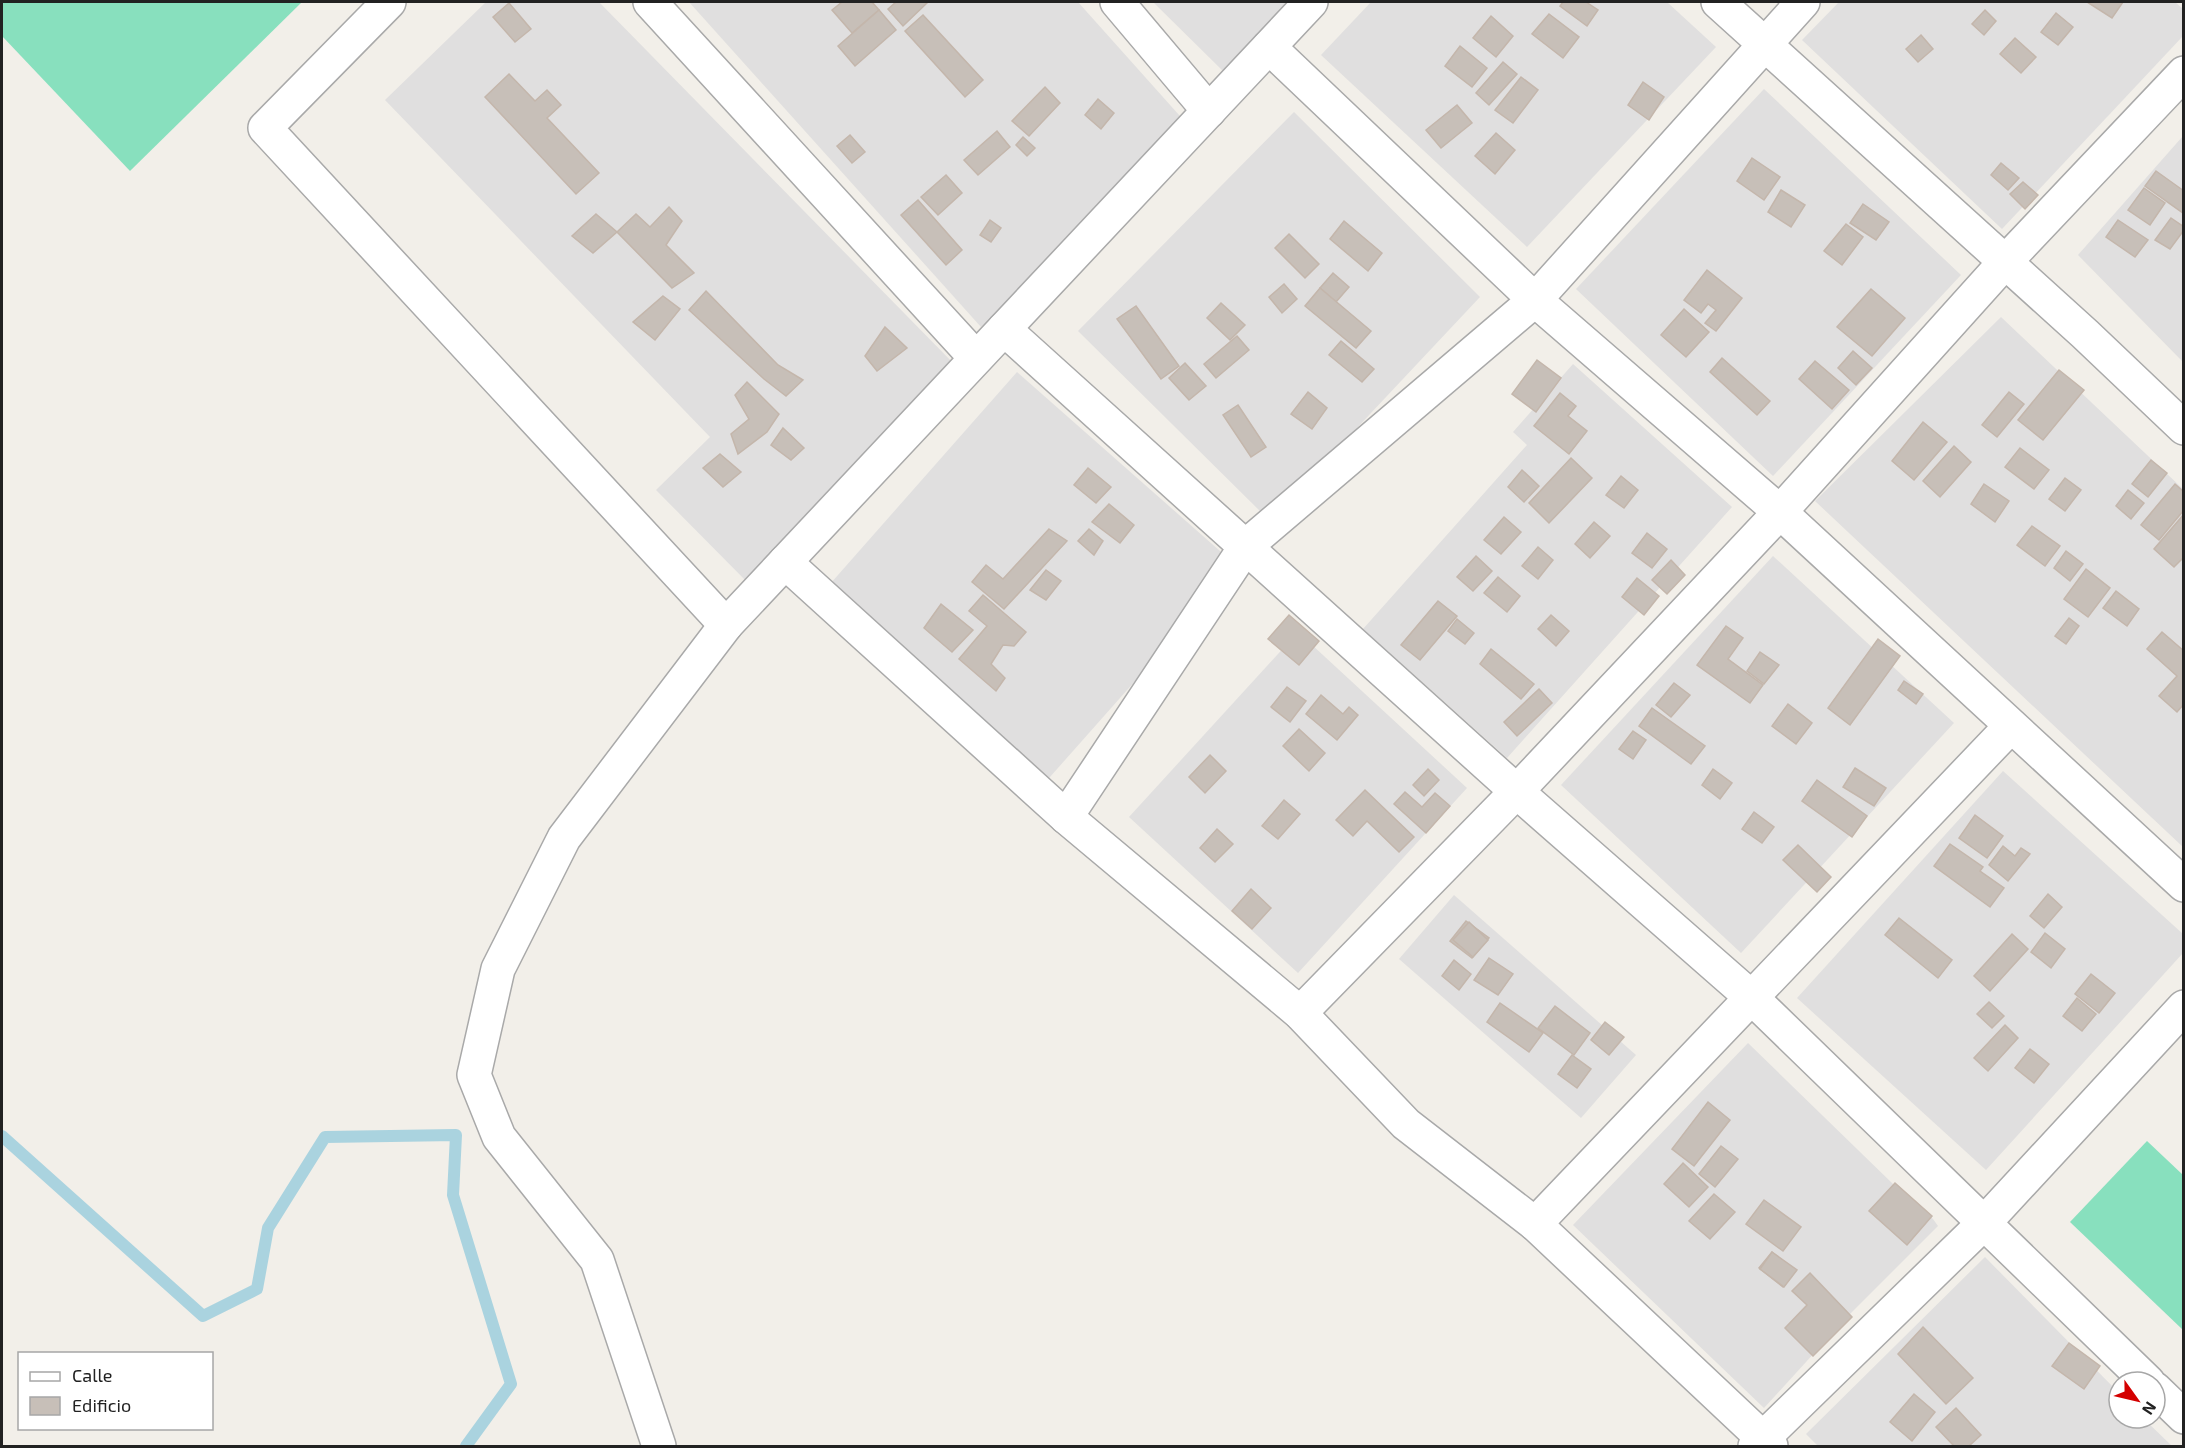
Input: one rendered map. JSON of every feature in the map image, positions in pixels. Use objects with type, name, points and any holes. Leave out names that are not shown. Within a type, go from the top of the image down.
[{"type":"street","points":[[390,2],[265,129],[726,625]]},
{"type":"street","points":[[650,2],[976,358]]},
{"type":"street","points":[[1116,2],[1209,111]]},
{"type":"street","points":[[659,1446],[597,1260],[499,1137],[474,1076],[498,969],[564,838],[726,625],[1311,2]]},
{"type":"street","points":[[1718,2],[2184,428]]},
{"type":"street","points":[[1066,817],[1246,546],[1535,300],[1803,2]]},
{"type":"street","points":[[1269,47],[1535,300],[1780,512],[2184,885]]},
{"type":"street","points":[[1300,1013],[1517,791],[1780,512],[2005,262],[2184,73]]},
{"type":"street","points":[[1004,329],[1517,791],[1751,997],[2136,1370]]},
{"type":"street","points":[[785,562],[1066,817],[1300,1013],[1406,1124],[1535,1224],[1763,1444],[1985,1222],[2184,1007]]},
{"type":"street","points":[[1535,1224],[2011,726]]},
{"type":"street","points":[[2167,1401],[2184,1417]]},
{"type":"shaded area","points":[[486,2],[599,2],[957,367],[750,585],[656,490],[710,437],[385,100]]},
{"type":"shaded area","points":[[689,2],[1078,2],[1196,134],[981,327]]},
{"type":"shaded area","points":[[1153,2],[1290,2],[1225,73]]},
{"type":"shaded area","points":[[1371,2],[1667,2],[1716,47],[1527,247],[1321,55]]},
{"type":"shaded area","points":[[1839,2],[2175,2],[2183,9],[2183,36],[2002,229],[1802,40]]},
{"type":"shaded area","points":[[1764,89],[1961,275],[1773,476],[1576,289]]},
{"type":"shaded area","points":[[1294,112],[1480,297],[1246,546],[1265,516],[1078,331]]},
{"type":"shaded area","points":[[2183,136],[2183,362],[2078,255]]},
{"type":"shaded area","points":[[2001,317],[2183,489],[2183,847],[1815,501]]},
{"type":"shaded area","points":[[1573,364],[1732,507],[1507,758],[1363,629],[1527,445],[1513,432]]},
{"type":"shaded area","points":[[1017,372],[1237,566],[1042,786],[823,592]]},
{"type":"shaded area","points":[[1773,556],[1954,723],[1741,953],[1561,785]]},
{"type":"shaded area","points":[[1298,632],[1467,788],[1298,973],[1129,817]]},
{"type":"shaded area","points":[[2003,771],[2183,934],[2183,953],[1986,1170],[1797,998]]},
{"type":"shaded area","points":[[1454,895],[1636,1055],[1581,1118],[1399,959]]},
{"type":"shaded area","points":[[1748,1043],[1938,1226],[1847,1317],[1764,1408],[1573,1225]]},
{"type":"shaded area","points":[[1985,1257],[2107,1381],[2107,1430],[2155,1430],[2172,1446],[1818,1446],[1806,1434]]},
{"type":"green space","points":[[2,2],[302,2],[130,171],[2,36]]},
{"type":"green space","points":[[2147,1141],[2183,1175],[2183,1330],[2070,1222]]},
{"type":"building","points":[[842,2],[872,2],[879,10],[852,33],[832,10]]},
{"type":"building","points":[[896,2],[928,2],[903,26],[888,9]]},
{"type":"building","points":[[1563,2],[1586,2],[1598,10],[1587,26],[1560,6]]},
{"type":"building","points":[[2087,2],[2123,2],[2112,18]]},
{"type":"building","points":[[509,3],[531,29],[515,42],[493,17]]},
{"type":"building","points":[[879,10],[896,30],[855,66],[838,46]]},
{"type":"building","points":[[1985,10],[1996,21],[1984,35],[1972,24]]},
{"type":"building","points":[[2056,13],[2073,27],[2058,45],[2041,32]]},
{"type":"building","points":[[1549,14],[1579,37],[1563,58],[1532,34]]},
{"type":"building","points":[[923,15],[983,80],[965,97],[905,31]]},
{"type":"building","points":[[1491,16],[1513,36],[1496,57],[1473,38]]},
{"type":"building","points":[[1921,35],[1933,49],[1918,62],[1906,49]]},
{"type":"building","points":[[2015,38],[2036,57],[2021,73],[2000,54]]},
{"type":"building","points":[[1460,46],[1487,68],[1472,87],[1445,66]]},
{"type":"building","points":[[1503,62],[1517,74],[1489,105],[1476,93]]},
{"type":"building","points":[[509,74],[535,101],[547,90],[561,105],[547,118],[599,173],[576,194],[485,97]]},
{"type":"building","points":[[1521,77],[1538,90],[1513,123],[1495,110]]},
{"type":"building","points":[[1643,82],[1664,97],[1649,120],[1628,105]]},
{"type":"building","points":[[1045,87],[1060,103],[1029,136],[1012,121]]},
{"type":"building","points":[[1098,99],[1114,113],[1101,129],[1085,115]]},
{"type":"building","points":[[1457,105],[1472,123],[1441,148],[1426,130]]},
{"type":"building","points":[[997,131],[1010,147],[978,175],[964,160]]},
{"type":"building","points":[[1496,133],[1515,150],[1495,174],[1475,156]]},
{"type":"building","points":[[850,135],[865,152],[852,163],[837,146]]},
{"type":"building","points":[[1023,137],[1035,148],[1027,156],[1016,145]]},
{"type":"building","points":[[1752,158],[1780,177],[1764,200],[1737,181]]},
{"type":"building","points":[[2001,163],[2019,178],[2008,190],[1991,175]]},
{"type":"building","points":[[2156,171],[2184,191],[2183,213],[2145,186]]},
{"type":"building","points":[[946,175],[962,193],[938,215],[921,197]]},
{"type":"building","points":[[2023,182],[2038,195],[2025,209],[2010,194]]},
{"type":"building","points":[[2144,188],[2165,203],[2150,225],[2128,210]]},
{"type":"building","points":[[1781,190],[1805,205],[1791,227],[1768,212]]},
{"type":"building","points":[[918,200],[962,250],[946,265],[901,215]]},
{"type":"building","points":[[1863,204],[1889,222],[1876,240],[1850,223]]},
{"type":"building","points":[[669,207],[682,221],[666,245],[694,273],[672,288],[617,232],[636,214],[650,227]]},
{"type":"building","points":[[596,214],[617,232],[593,253],[572,236]]},
{"type":"building","points":[[2171,218],[2184,227],[2184,230],[2170,249],[2155,240]]},
{"type":"building","points":[[990,220],[1001,228],[991,242],[980,235]]},
{"type":"building","points":[[2118,220],[2148,240],[2135,257],[2106,237]]},
{"type":"building","points":[[1344,221],[1382,253],[1368,271],[1330,239]]},
{"type":"building","points":[[1846,224],[1863,237],[1842,265],[1824,251]]},
{"type":"building","points":[[1289,234],[1319,264],[1305,278],[1275,248]]},
{"type":"building","points":[[1707,270],[1742,298],[1716,331],[1705,323],[1716,310],[1708,304],[1701,313],[1684,300]]},
{"type":"building","points":[[1333,273],[1349,287],[1336,302],[1320,288]]},
{"type":"building","points":[[1284,284],[1297,299],[1282,313],[1269,297]]},
{"type":"building","points":[[1320,288],[1371,331],[1356,348],[1305,306]]},
{"type":"building","points":[[1871,289],[1905,318],[1872,356],[1837,327]]},
{"type":"building","points":[[706,291],[778,365],[803,380],[786,396],[764,379],[689,310]]},
{"type":"building","points":[[663,296],[680,309],[655,340],[633,322]]},
{"type":"building","points":[[1221,303],[1245,325],[1230,340],[1207,318]]},
{"type":"building","points":[[1136,306],[1179,366],[1161,379],[1117,319]]},
{"type":"building","points":[[1684,309],[1709,332],[1686,357],[1661,335]]},
{"type":"building","points":[[885,327],[907,348],[877,371],[865,356]]},
{"type":"building","points":[[1237,336],[1249,350],[1216,378],[1204,364]]},
{"type":"building","points":[[1341,341],[1374,369],[1362,382],[1329,355]]},
{"type":"building","points":[[1853,351],[1872,368],[1856,385],[1838,368]]},
{"type":"building","points":[[1722,358],[1770,401],[1757,415],[1710,372]]},
{"type":"building","points":[[1537,360],[1561,378],[1536,412],[1512,394]]},
{"type":"building","points":[[1815,361],[1849,390],[1832,409],[1799,379]]},
{"type":"building","points":[[1185,363],[1206,386],[1189,400],[1169,378]]},
{"type":"building","points":[[2059,370],[2084,390],[2043,440],[2018,420]]},
{"type":"building","points":[[747,382],[779,414],[767,432],[738,454],[731,434],[749,419],[735,395]]},
{"type":"building","points":[[1308,392],[1327,408],[1312,429],[1291,414]]},
{"type":"building","points":[[2009,392],[2024,404],[1997,437],[1982,425]]},
{"type":"building","points":[[1560,393],[1576,406],[1568,416],[1587,431],[1569,454],[1534,426]]},
{"type":"building","points":[[1238,405],[1266,447],[1251,457],[1223,415]]},
{"type":"building","points":[[1923,422],[1947,442],[1914,480],[1892,461]]},
{"type":"building","points":[[783,428],[804,448],[791,460],[771,445]]},
{"type":"building","points":[[1954,446],[1971,462],[1940,497],[1923,481]]},
{"type":"building","points":[[2020,448],[2049,470],[2034,489],[2005,467]]},
{"type":"building","points":[[720,454],[741,472],[723,487],[703,468]]},
{"type":"building","points":[[1571,458],[1592,478],[1549,523],[1529,503]]},
{"type":"building","points":[[2151,460],[2167,473],[2148,497],[2132,484]]},
{"type":"building","points":[[1088,468],[1111,487],[1096,503],[1074,485]]},
{"type":"building","points":[[1522,470],[1539,486],[1524,502],[1508,487]]},
{"type":"building","points":[[1621,476],[1638,490],[1624,508],[1606,495]]},
{"type":"building","points":[[2065,478],[2081,490],[2065,511],[2049,499]]},
{"type":"building","points":[[1984,484],[2009,501],[1995,522],[1971,504]]},
{"type":"building","points":[[2175,484],[2184,492],[2184,510],[2159,540],[2141,525]]},
{"type":"building","points":[[2128,490],[2144,503],[2131,519],[2116,506]]},
{"type":"building","points":[[1109,504],[1134,525],[1120,543],[1092,522]]},
{"type":"building","points":[[2184,514],[2184,557],[2174,567],[2154,549]]},
{"type":"building","points":[[1504,517],[1521,532],[1501,554],[1484,540]]},
{"type":"building","points":[[1594,522],[1610,536],[1590,558],[1575,544]]},
{"type":"building","points":[[2032,526],[2060,546],[2045,566],[2017,545]]},
{"type":"building","points":[[1049,529],[1067,541],[1004,609],[972,582],[986,565],[1003,579]]},
{"type":"building","points":[[1089,529],[1103,541],[1094,555],[1078,541]]},
{"type":"building","points":[[1647,533],[1667,549],[1652,568],[1632,553]]},
{"type":"building","points":[[1538,547],[1553,560],[1538,579],[1522,566]]},
{"type":"building","points":[[2066,551],[2083,564],[2070,581],[2054,568]]},
{"type":"building","points":[[1476,556],[1492,571],[1473,591],[1457,577]]},
{"type":"building","points":[[1671,560],[1685,575],[1667,594],[1652,580]]},
{"type":"building","points":[[2086,569],[2110,588],[2088,617],[2064,599]]},
{"type":"building","points":[[1046,570],[1061,581],[1046,600],[1030,590]]},
{"type":"building","points":[[1498,577],[1520,596],[1507,612],[1484,593]]},
{"type":"building","points":[[1637,578],[1659,596],[1644,615],[1622,597]]},
{"type":"building","points":[[2116,591],[2139,609],[2127,626],[2103,608]]},
{"type":"building","points":[[983,595],[1026,632],[1014,646],[1003,645],[991,664],[1005,678],[996,691],[959,659],[987,626],[969,611]]},
{"type":"building","points":[[1438,601],[1457,616],[1420,660],[1401,645]]},
{"type":"building","points":[[941,604],[973,630],[952,652],[924,628]]},
{"type":"building","points":[[1289,615],[1319,641],[1299,665],[1268,639]]},
{"type":"building","points":[[1551,615],[1569,631],[1556,646],[1538,629]]},
{"type":"building","points":[[2069,618],[2079,626],[2066,644],[2055,636]]},
{"type":"building","points":[[1457,619],[1474,633],[1465,644],[1448,631]]},
{"type":"building","points":[[1726,626],[1743,638],[1728,659],[1763,685],[1750,703],[1697,665]]},
{"type":"building","points":[[2162,632],[2184,651],[2184,704],[2177,712],[2159,696],[2177,676],[2147,649]]},
{"type":"building","points":[[1878,639],[1900,656],[1850,725],[1828,708]]},
{"type":"building","points":[[1491,649],[1534,684],[1521,699],[1480,664]]},
{"type":"building","points":[[1760,652],[1779,665],[1764,684],[1747,671]]},
{"type":"building","points":[[1904,681],[1923,694],[1916,704],[1898,690]]},
{"type":"building","points":[[1674,683],[1690,695],[1671,717],[1656,705]]},
{"type":"building","points":[[1287,687],[1306,701],[1290,722],[1271,707]]},
{"type":"building","points":[[1539,689],[1552,703],[1517,736],[1504,722]]},
{"type":"building","points":[[1321,695],[1343,714],[1349,707],[1358,715],[1337,740],[1306,714]]},
{"type":"building","points":[[1788,704],[1812,723],[1796,744],[1772,726]]},
{"type":"building","points":[[1652,708],[1705,746],[1691,764],[1639,726]]},
{"type":"building","points":[[1299,729],[1325,753],[1309,771],[1283,746]]},
{"type":"building","points":[[1633,731],[1646,740],[1633,759],[1619,749]]},
{"type":"building","points":[[1210,755],[1226,771],[1205,793],[1189,777]]},
{"type":"building","points":[[1855,768],[1886,788],[1874,806],[1843,787]]},
{"type":"building","points":[[1428,769],[1439,780],[1424,796],[1413,785]]},
{"type":"building","points":[[1713,769],[1732,783],[1720,799],[1702,785]]},
{"type":"building","points":[[1817,780],[1867,816],[1852,837],[1802,801]]},
{"type":"building","points":[[1365,790],[1414,837],[1399,852],[1367,821],[1353,836],[1336,820]]},
{"type":"building","points":[[1405,792],[1422,807],[1435,793],[1450,806],[1426,833],[1394,804]]},
{"type":"building","points":[[1284,800],[1300,814],[1278,839],[1262,826]]},
{"type":"building","points":[[1754,812],[1774,827],[1762,843],[1742,829]]},
{"type":"building","points":[[1975,815],[2003,836],[1987,858],[1959,838]]},
{"type":"building","points":[[1217,829],[1233,844],[1215,862],[1200,848]]},
{"type":"building","points":[[1950,844],[1983,867],[1980,871],[2004,888],[1990,907],[1934,866]]},
{"type":"building","points":[[1798,845],[1831,877],[1817,892],[1783,860]]},
{"type":"building","points":[[2003,846],[2015,856],[2021,848],[2030,854],[2008,881],[1989,865]]},
{"type":"building","points":[[1251,889],[1271,908],[1252,929],[1232,911]]},
{"type":"building","points":[[2048,894],[2062,907],[2044,928],[2030,916]]},
{"type":"building","points":[[1899,918],[1952,960],[1938,978],[1885,935]]},
{"type":"building","points":[[1466,921],[1489,938],[1472,958],[1450,941]]},
{"type":"building","points":[[1469,922],[1488,940],[1473,957],[1453,940]]},
{"type":"building","points":[[2045,933],[2065,949],[2051,968],[2031,952]]},
{"type":"building","points":[[2012,934],[2028,949],[1990,991],[1974,976]]},
{"type":"building","points":[[1489,958],[1513,974],[1498,995],[1474,980]]},
{"type":"building","points":[[1454,960],[1471,974],[1459,990],[1442,976]]},
{"type":"building","points":[[2091,974],[2115,993],[2099,1013],[2075,994]]},
{"type":"building","points":[[2077,998],[2096,1014],[2082,1031],[2063,1016]]},
{"type":"building","points":[[1989,1002],[2004,1016],[1992,1028],[1977,1014]]},
{"type":"building","points":[[1500,1003],[1543,1033],[1529,1052],[1487,1022]]},
{"type":"building","points":[[1555,1006],[1590,1033],[1574,1055],[1538,1028]]},
{"type":"building","points":[[1605,1022],[1624,1037],[1609,1055],[1591,1040]]},
{"type":"building","points":[[2005,1025],[2018,1038],[1988,1071],[1974,1058]]},
{"type":"building","points":[[2030,1049],[2049,1064],[2034,1083],[2015,1068]]},
{"type":"building","points":[[1572,1055],[1591,1069],[1577,1088],[1558,1074]]},
{"type":"building","points":[[1708,1102],[1730,1120],[1694,1166],[1672,1149]]},
{"type":"building","points":[[1721,1146],[1738,1159],[1715,1187],[1699,1174]]},
{"type":"building","points":[[1683,1163],[1708,1187],[1689,1207],[1664,1184]]},
{"type":"building","points":[[1895,1183],[1932,1216],[1907,1245],[1869,1211]]},
{"type":"building","points":[[1714,1194],[1735,1212],[1710,1239],[1689,1221]]},
{"type":"building","points":[[1764,1200],[1801,1227],[1783,1251],[1746,1224]]},
{"type":"building","points":[[1772,1252],[1795,1271],[1783,1287],[1759,1268]]},
{"type":"building","points":[[1772,1252],[1797,1270],[1784,1287],[1760,1269]]},
{"type":"building","points":[[1810,1273],[1852,1317],[1813,1356],[1785,1328],[1807,1305],[1792,1291]]},
{"type":"building","points":[[1923,1327],[1973,1378],[1946,1404],[1898,1354]]},
{"type":"building","points":[[2069,1343],[2100,1366],[2084,1389],[2052,1366]]},
{"type":"building","points":[[1914,1394],[1935,1412],[1912,1441],[1890,1422]]},
{"type":"building","points":[[1956,1408],[1981,1435],[1969,1446],[1954,1446],[1936,1427]]},
{"type":"waterway","points":[[2,1136],[203,1316],[257,1289],[268,1228],[325,1137],[456,1135],[453,1195],[511,1384],[466,1446]]}]
